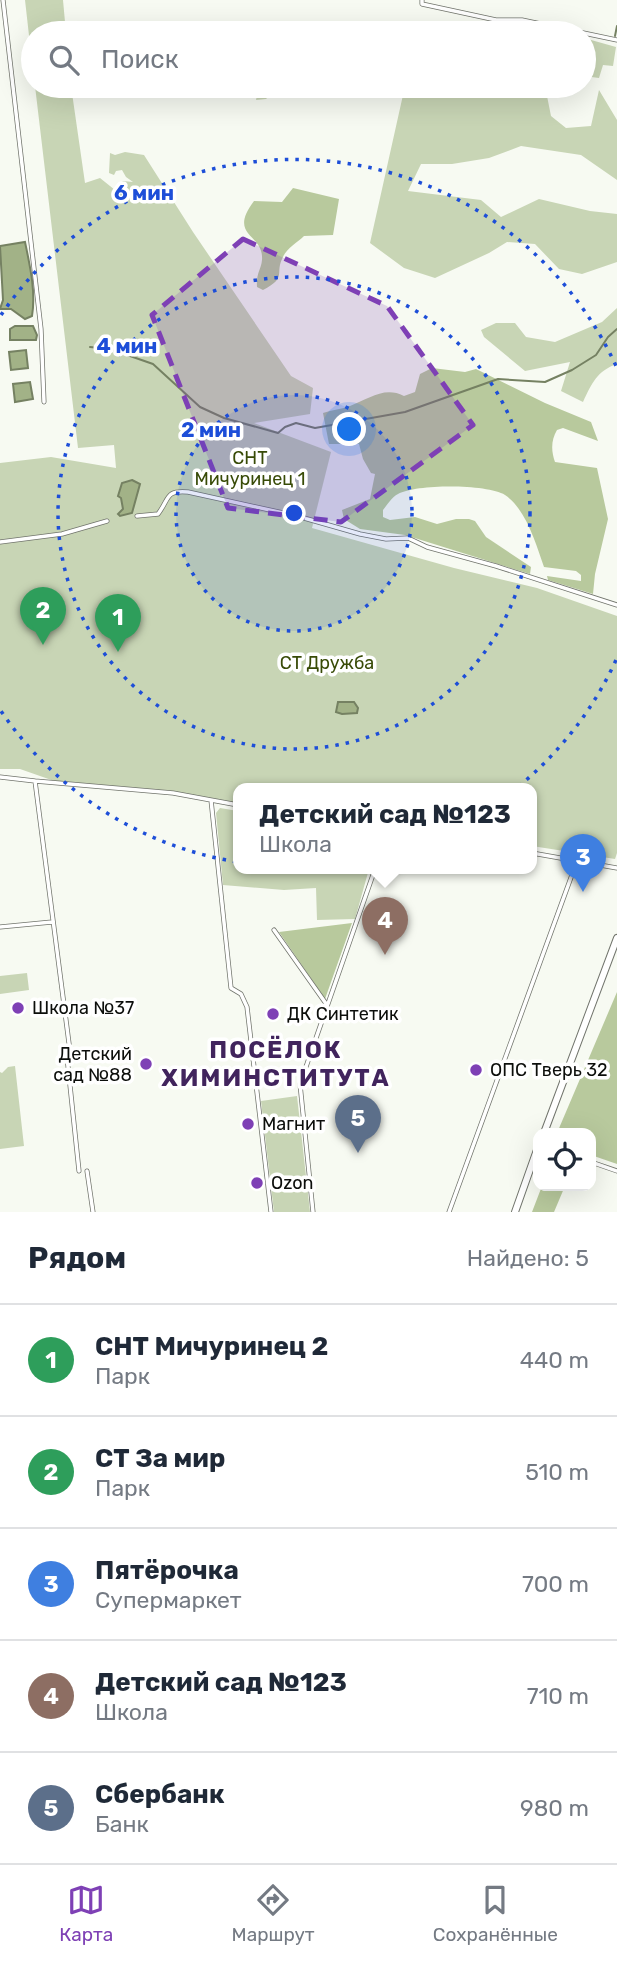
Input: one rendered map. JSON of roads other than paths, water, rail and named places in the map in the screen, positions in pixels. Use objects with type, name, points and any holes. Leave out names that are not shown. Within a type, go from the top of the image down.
[{"type":"main road","points":[[546,1128],[617,938]]},
{"type":"main road","points":[[515,1212],[533,1161]]},
{"type":"street","points":[[3,0],[41,329],[44,402]]},
{"type":"street","points":[[422,2],[496,20],[527,21]]},
{"type":"street","points":[[596,36],[617,40]]},
{"type":"street","points":[[137,516],[158,514],[168,495],[173,492],[201,495],[386,539],[408,538],[428,547],[496,566],[617,606]]},
{"type":"street","points":[[0,541],[62,534],[107,521]]},
{"type":"street","points":[[0,777],[173,793],[233,804]]},
{"type":"street","points":[[34,780],[70,1051],[67,1057],[79,1171]]},
{"type":"street","points":[[211,800],[231,988],[241,994],[247,1007],[271,1212]]},
{"type":"street","points":[[537,854],[617,868]]},
{"type":"street","points":[[449,1212],[577,861]]},
{"type":"street","points":[[313,1212],[300,1084],[373,874]]},
{"type":"street","points":[[0,928],[52,922]]},
{"type":"street","points":[[274,930],[327,1005]]},
{"type":"street","points":[[596,1164],[617,1171]]},
{"type":"street","points":[[87,1171],[93,1212]]},
{"type":"waterway","points":[[615,36],[617,26]]},
{"type":"waterway","points":[[90,347],[110,349],[153,364],[200,407],[224,418],[278,433],[296,423],[315,428],[405,412],[498,379],[545,382],[596,355],[617,329]]},
{"type":"place","name":"СТ За мир","points":[[43,645]]},
{"type":"place","name":"СНТ Мичуринец 2","points":[[118,652]]},
{"type":"place","name":"Пятёрочка","points":[[583,892]]},
{"type":"place","name":"Детский сад №123","points":[[385,955]]},
{"type":"place","name":"Школа №37","points":[[18,1008]]},
{"type":"place","name":"ДК Синтетик","points":[[273,1014]]},
{"type":"place","name":"Детский сад №88","points":[[146,1064]]},
{"type":"place","name":"ОПС Тверь 32","points":[[476,1070]]},
{"type":"place","name":"Магнит","points":[[248,1124]]},
{"type":"place","name":"Сбербанк","points":[[358,1153]]},
{"type":"place","name":"Ozon","points":[[257,1183]]},
{"type":"district","name":"ПОСЁЛОК ХИМИНСТИТУТА","points":[[276,1064]]},
{"type":"park label","name":"СНТ Мичуринец 1","points":[[250,468]]},
{"type":"park label","name":"СТ Дружба","points":[[327,663]]}]
